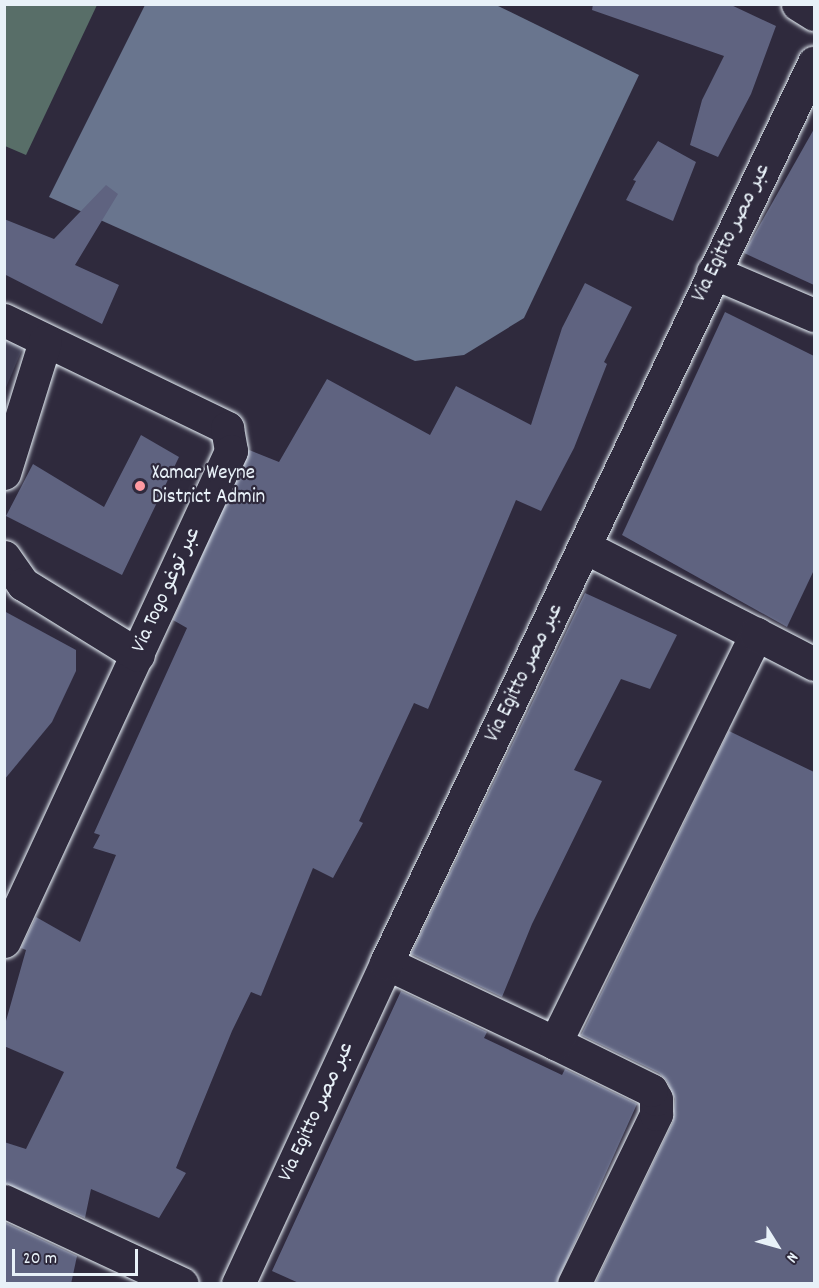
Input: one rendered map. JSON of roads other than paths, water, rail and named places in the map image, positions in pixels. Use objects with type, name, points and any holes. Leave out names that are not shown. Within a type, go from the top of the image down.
[{"type":"street","points":[[798,4],[814,14]]},
{"type":"street","name":"Via Egitto عبر مصر","points":[[238,1284],[386,963],[814,63]]},
{"type":"street","points":[[713,272],[814,315]]},
{"type":"street","name":"Via Togo عبر توغو","points":[[4,320],[227,428],[231,450],[4,941]]},
{"type":"street","points":[[4,473],[45,340]]},
{"type":"street","points":[[585,548],[814,664]]},
{"type":"street","points":[[4,557],[23,584],[138,655]]},
{"type":"street","points":[[555,1043],[756,634]]},
{"type":"street","points":[[386,963],[651,1090],[656,1099],[656,1114],[574,1284]]},
{"type":"street","points":[[4,1202],[182,1284]]},
{"type":"water","points":[[145,5],[496,5],[639,75],[524,318],[464,355],[415,361],[49,197]]},
{"type":"place","name":"Xamar Weyne District Admin","points":[[140,486]]}]
